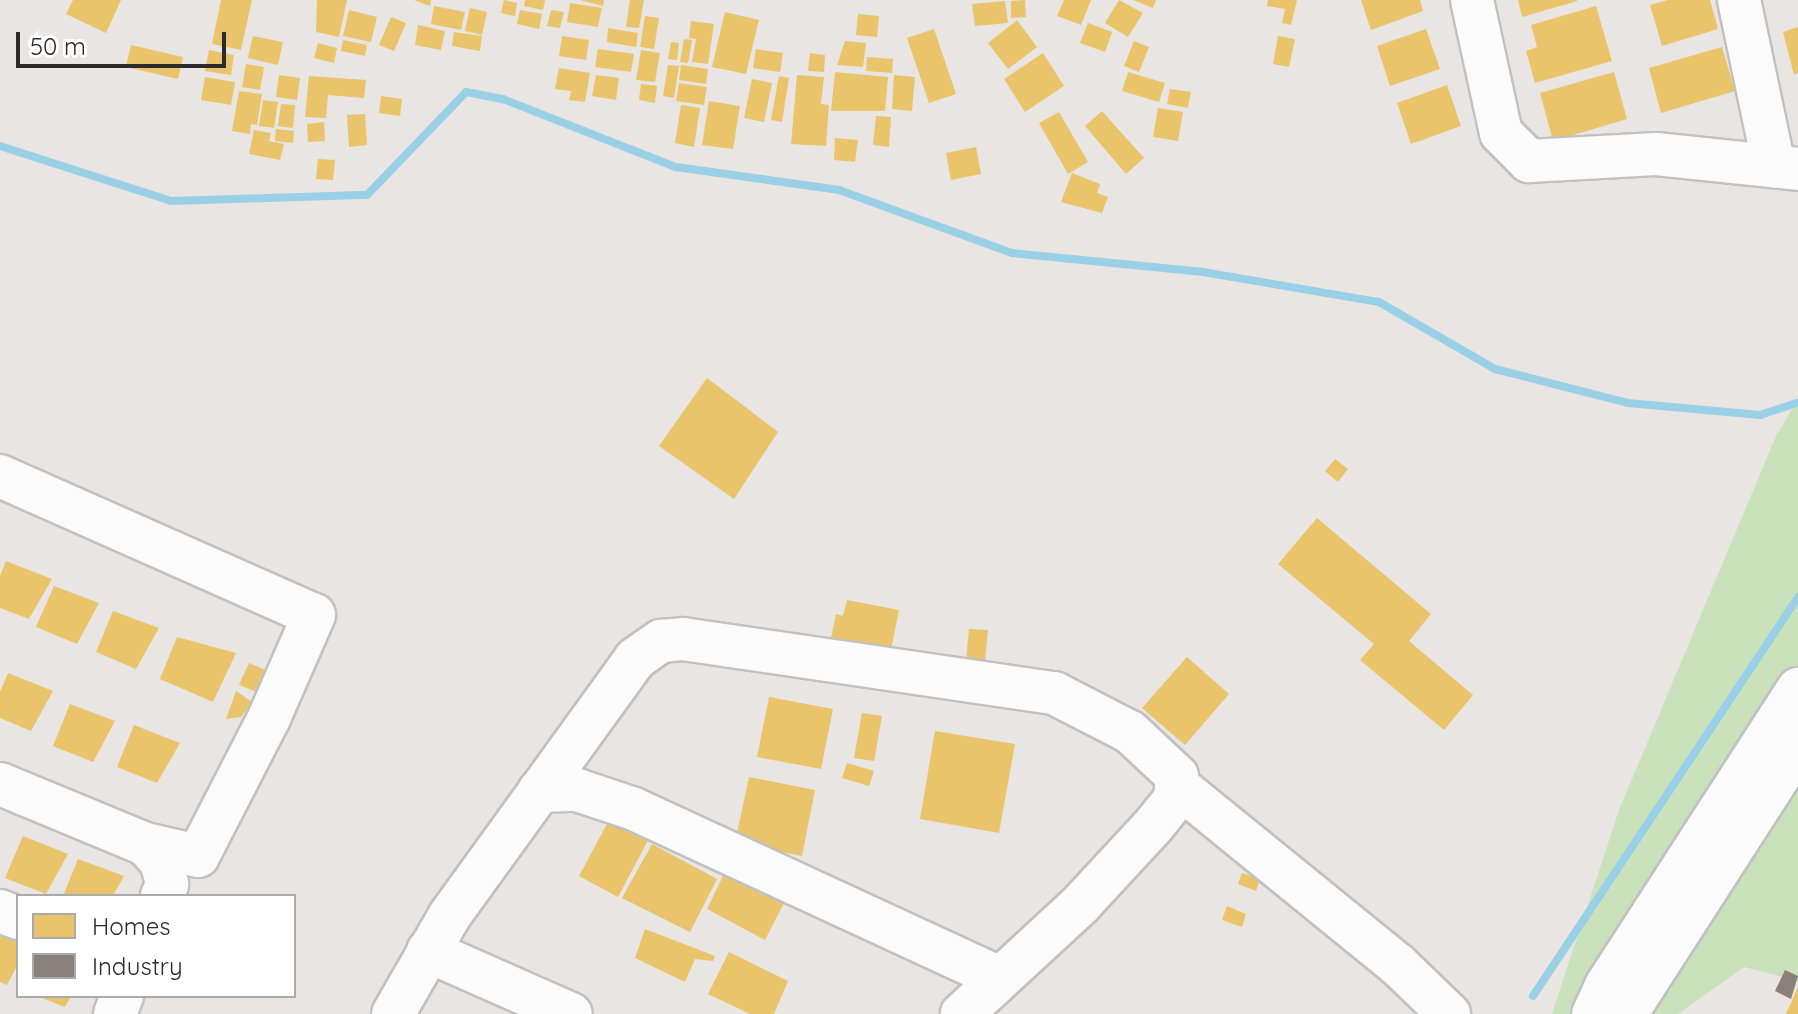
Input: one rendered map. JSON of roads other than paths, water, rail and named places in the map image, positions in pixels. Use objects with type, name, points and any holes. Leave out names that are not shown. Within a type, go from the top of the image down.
[{"type":"street","points":[[1472,0],[1501,133],[1529,161],[1656,154],[1786,168],[1739,0]]},
{"type":"street","points":[[0,476],[314,615],[269,718],[198,856],[145,844],[0,784]]},
{"type":"street","points":[[393,1014],[428,951],[635,659],[661,641],[683,639],[1054,693],[1130,732],[1177,776],[1179,787],[1398,965],[1449,1014]]},
{"type":"street","points":[[1593,1014],[1606,986],[1798,689]]},
{"type":"street","points":[[1626,1014],[1798,747]]},
{"type":"street","points":[[962,1014],[1080,905],[1154,825],[1179,787]]},
{"type":"street","points":[[539,791],[577,790],[611,799],[1000,978]]},
{"type":"street","points":[[145,844],[161,861],[167,884],[163,894]]},
{"type":"street","points":[[428,951],[571,1014]]},
{"type":"waterway","points":[[0,146],[171,201],[367,195],[466,92],[503,99],[676,167],[839,190],[1012,253],[1203,272],[1379,302],[1495,369],[1628,403],[1760,415],[1798,403]]},
{"type":"waterway","points":[[1533,996],[1798,597]]}]
